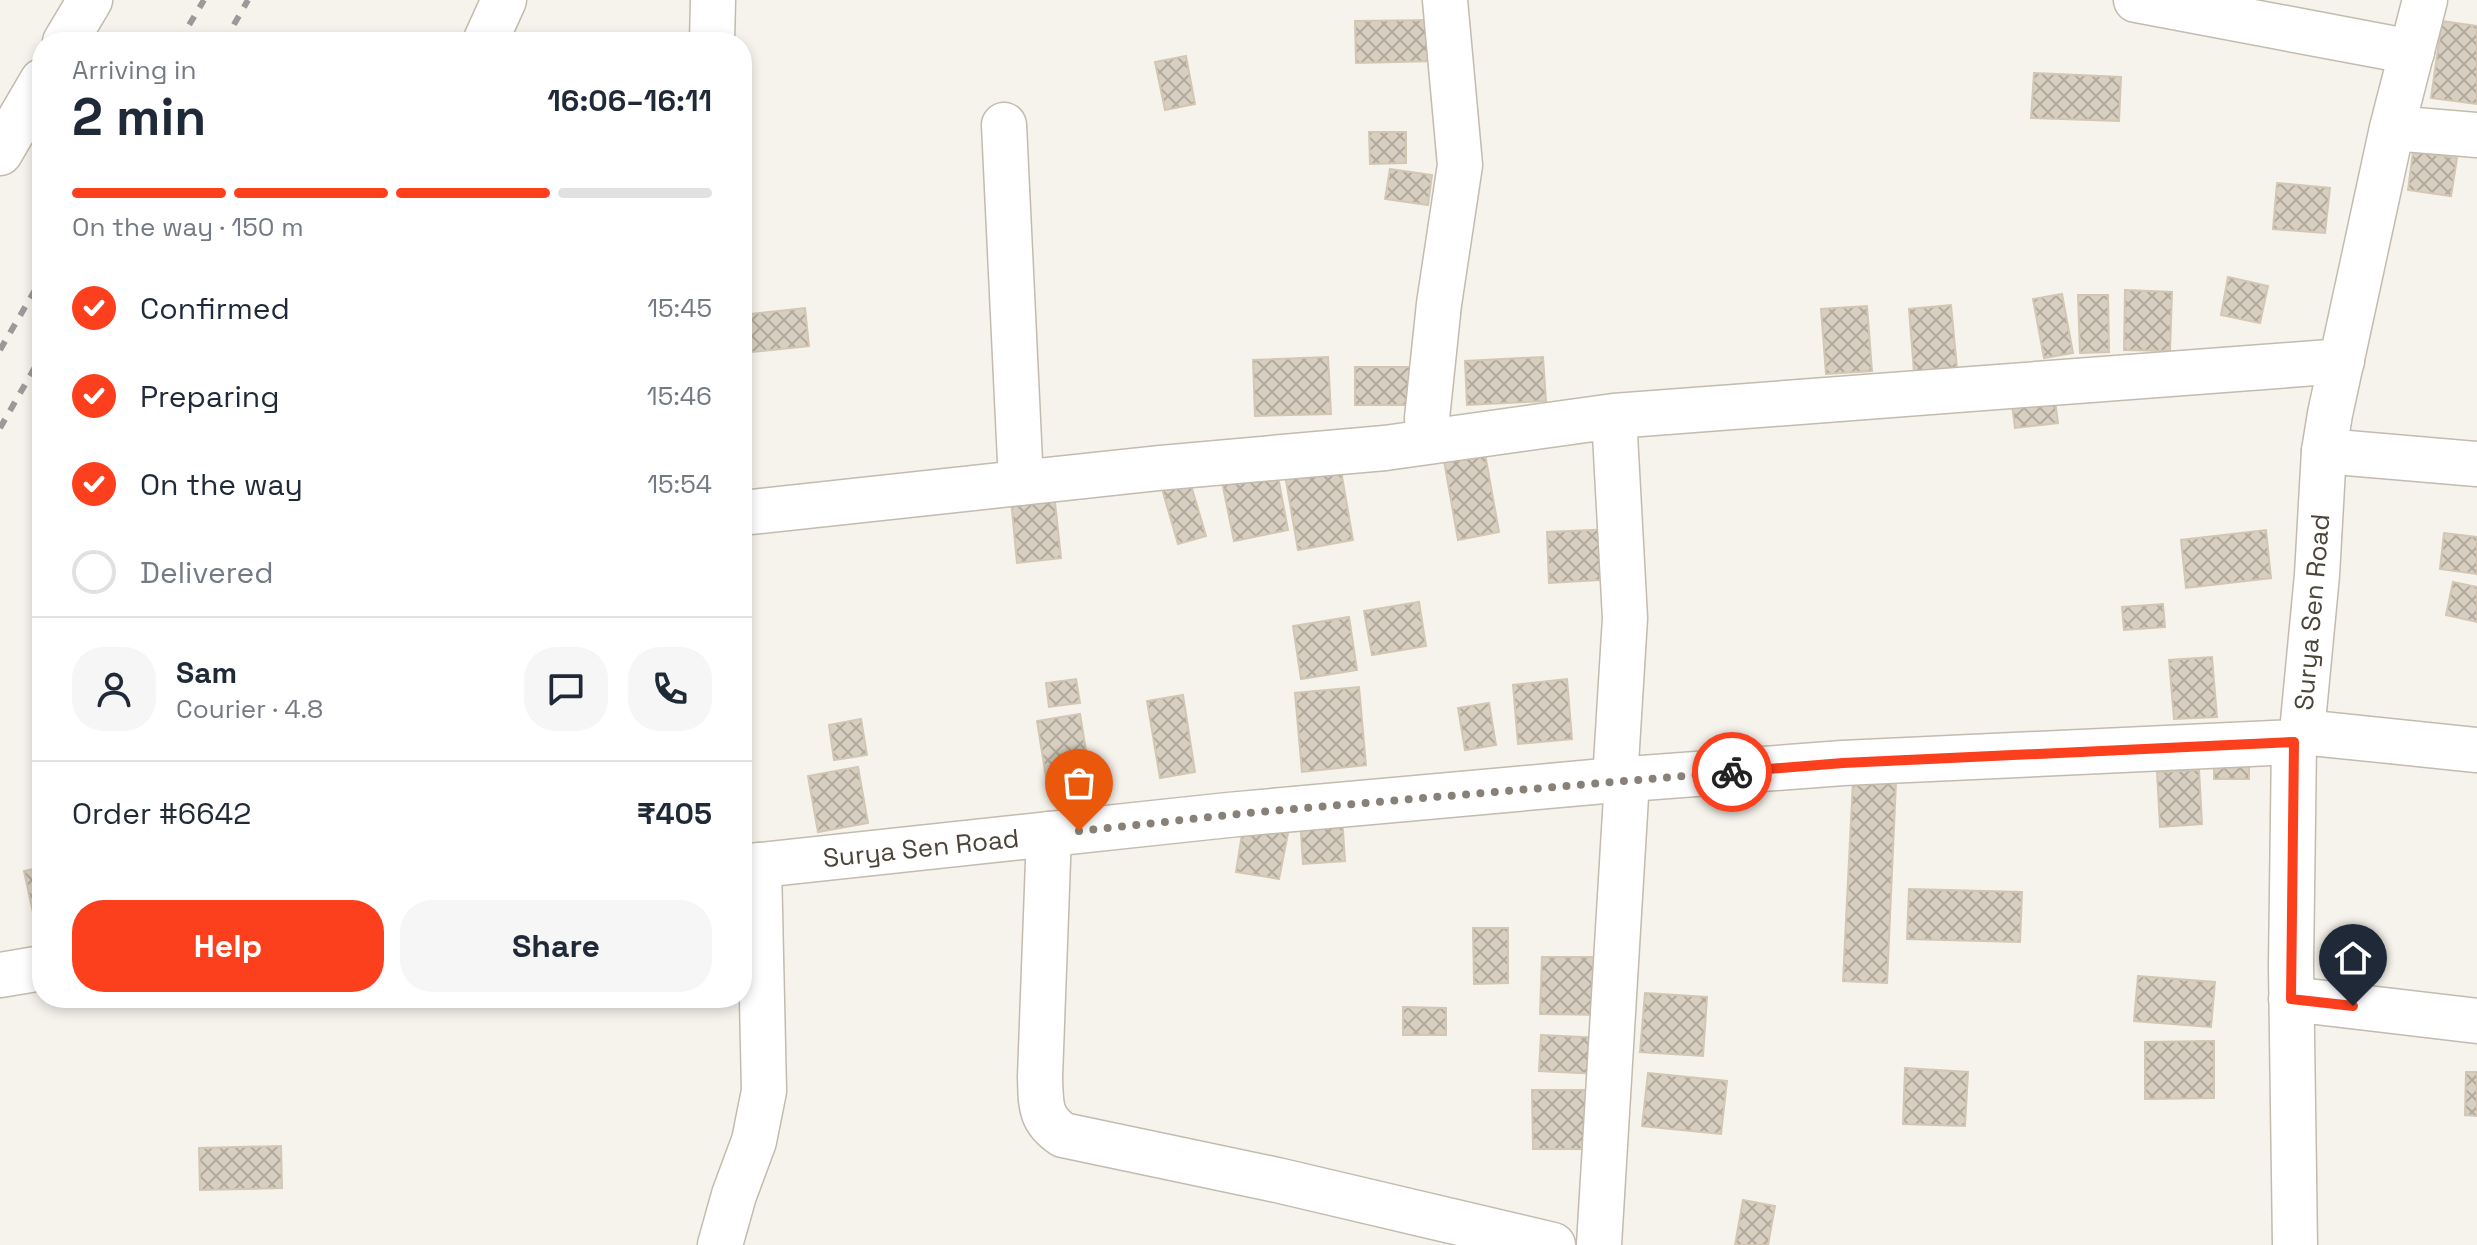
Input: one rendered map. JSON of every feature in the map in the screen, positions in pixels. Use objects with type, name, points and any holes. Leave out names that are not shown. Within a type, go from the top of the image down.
[{"type":"street","points":[[71,32],[90,0]]},
{"type":"street","points":[[490,32],[504,0]]},
{"type":"street","points":[[712,32],[713,0]]},
{"type":"street","points":[[1428,442],[1427,418],[1437,318],[1460,165],[1445,0]]},
{"type":"street","points":[[2136,0],[2412,52]]},
{"type":"street","name":"Surya Sen Road","points":[[752,866],[1049,834],[1621,780],[1843,763],[2298,737],[2317,575],[2324,451],[2392,128],[2425,0]]},
{"type":"street","points":[[0,153],[32,98]]},
{"type":"street","points":[[1004,125],[1021,483]]},
{"type":"street","points":[[2392,128],[2477,135]]},
{"type":"street","points":[[752,512],[1428,442],[1614,416],[2342,361]]},
{"type":"street","points":[[1599,1245],[1621,780],[1625,618],[1614,416]]},
{"type":"street","points":[[2324,451],[2477,464]]},
{"type":"street","points":[[2295,1245],[2291,999],[2298,737],[2477,750]]},
{"type":"street","points":[[1049,834],[1040,1077],[1041,1106],[1048,1125],[1063,1135],[1277,1180],[1553,1245]]},
{"type":"street","points":[[720,1245],[754,1141],[764,1091],[752,898]]},
{"type":"street","points":[[0,975],[32,970]]},
{"type":"street","points":[[2291,999],[2477,1021]]},
{"type":"building","points":[[1434,20],[1435,61],[1356,63],[1355,21]]},
{"type":"building","points":[[2442,21],[2477,26],[2477,104],[2431,98]]},
{"type":"building","points":[[1186,56],[1195,104],[1165,110],[1155,62]]},
{"type":"building","points":[[2034,73],[2121,77],[2119,121],[2031,118]]},
{"type":"building","points":[[1369,132],[1406,132],[1406,163],[1370,164]]},
{"type":"building","points":[[2413,152],[2457,158],[2451,196],[2408,190]]},
{"type":"building","points":[[1390,169],[1432,175],[1428,205],[1385,199]]},
{"type":"building","points":[[2277,183],[2330,188],[2325,233],[2273,229]]},
{"type":"building","points":[[2228,277],[2268,286],[2260,323],[2221,315]]},
{"type":"building","points":[[2125,290],[2172,292],[2170,351],[2124,350]]},
{"type":"building","points":[[2062,294],[2073,353],[2044,358],[2033,299]]},
{"type":"building","points":[[2078,295],[2108,295],[2109,352],[2080,353]]},
{"type":"building","points":[[1951,305],[1957,368],[1914,372],[1909,309]]},
{"type":"building","points":[[1867,306],[1872,371],[1826,374],[1821,309]]},
{"type":"building","points":[[805,308],[809,346],[752,352],[752,314]]},
{"type":"building","points":[[1328,357],[1331,414],[1255,416],[1253,360]]},
{"type":"building","points":[[1543,357],[1546,401],[1467,405],[1465,361]]},
{"type":"building","points":[[1355,367],[1422,367],[1421,405],[1355,405]]},
{"type":"building","points":[[2054,392],[2058,423],[2015,428],[2011,397]]},
{"type":"building","points":[[1484,448],[1499,532],[1458,540],[1443,455]]},
{"type":"building","points":[[1340,465],[1353,540],[1298,550],[1285,475]]},
{"type":"building","points":[[1276,466],[1288,530],[1234,541],[1221,477]]},
{"type":"building","points":[[1188,475],[1206,536],[1178,544],[1160,482]]},
{"type":"building","points":[[1053,484],[1061,558],[1017,563],[1010,489]]},
{"type":"building","points":[[1615,529],[1617,579],[1549,583],[1547,532]]},
{"type":"building","points":[[2266,530],[2271,578],[2186,588],[2181,540]]},
{"type":"building","points":[[2444,533],[2477,537],[2477,574],[2440,569]]},
{"type":"building","points":[[2453,582],[2477,587],[2477,622],[2446,615]]},
{"type":"building","points":[[1419,602],[1426,646],[1372,655],[1364,611]]},
{"type":"building","points":[[2163,604],[2165,627],[2124,630],[2122,607]]},
{"type":"building","points":[[1349,617],[1357,670],[1301,679],[1293,626]]},
{"type":"building","points":[[2212,657],[2217,717],[2174,719],[2169,660]]},
{"type":"building","points":[[1076,679],[1080,703],[1049,707],[1046,683]]},
{"type":"building","points":[[1567,679],[1572,739],[1518,744],[1513,685]]},
{"type":"building","points":[[1359,687],[1366,765],[1302,772],[1295,693]]},
{"type":"building","points":[[1183,695],[1195,772],[1160,778],[1147,701]]},
{"type":"building","points":[[1489,703],[1496,745],[1465,750],[1458,708]]},
{"type":"building","points":[[1080,714],[1092,788],[1049,796],[1037,721]]},
{"type":"building","points":[[861,719],[867,755],[834,760],[829,725]]},
{"type":"building","points":[[2214,758],[2249,758],[2249,779],[2214,779]]},
{"type":"building","points":[[858,767],[868,823],[818,832],[808,776]]},
{"type":"building","points":[[2199,770],[2202,824],[2160,827],[2157,772]]},
{"type":"building","points":[[1853,780],[1896,782],[1887,983],[1843,981]]},
{"type":"building","points":[[1245,815],[1290,823],[1279,879],[1236,872]]},
{"type":"building","points":[[1342,816],[1345,861],[1303,864],[1300,818]]},
{"type":"building","points":[[32,869],[32,908],[24,871]]},
{"type":"building","points":[[1909,889],[2022,892],[2020,942],[1907,939]]},
{"type":"building","points":[[1473,928],[1508,928],[1508,983],[1474,984]]},
{"type":"building","points":[[1542,957],[1607,957],[1607,1015],[1540,1014]]},
{"type":"building","points":[[2138,976],[2215,982],[2211,1027],[2134,1021]]},
{"type":"building","points":[[1645,993],[1707,997],[1703,1056],[1640,1052]]},
{"type":"building","points":[[1403,1007],[1446,1008],[1446,1035],[1403,1035]]},
{"type":"building","points":[[1541,1035],[1602,1038],[1600,1074],[1539,1071]]},
{"type":"building","points":[[2214,1041],[2214,1098],[2145,1099],[2145,1042]]},
{"type":"building","points":[[1905,1068],[1968,1072],[1965,1126],[1903,1124]]},
{"type":"building","points":[[2466,1072],[2477,1072],[2477,1116],[2465,1115]]},
{"type":"building","points":[[1648,1073],[1727,1081],[1721,1134],[1642,1126]]},
{"type":"building","points":[[1532,1090],[1600,1090],[1601,1149],[1533,1149]]},
{"type":"building","points":[[281,1146],[282,1188],[200,1190],[199,1148]]},
{"type":"building","points":[[1743,1200],[1775,1206],[1768,1245],[1735,1245]]},
{"type":"railway","points":[[185,32],[204,0]]},
{"type":"railway","points":[[230,32],[248,0]]},
{"type":"railway","points":[[0,350],[32,295]]},
{"type":"railway","points":[[0,428],[32,372]]},
{"type":"way so far","points":[[1079,831],[1258,812],[1732,772]]},
{"type":"route","points":[[1732,772],[1843,763],[2294,742],[2291,999],[2353,1006]]}]
